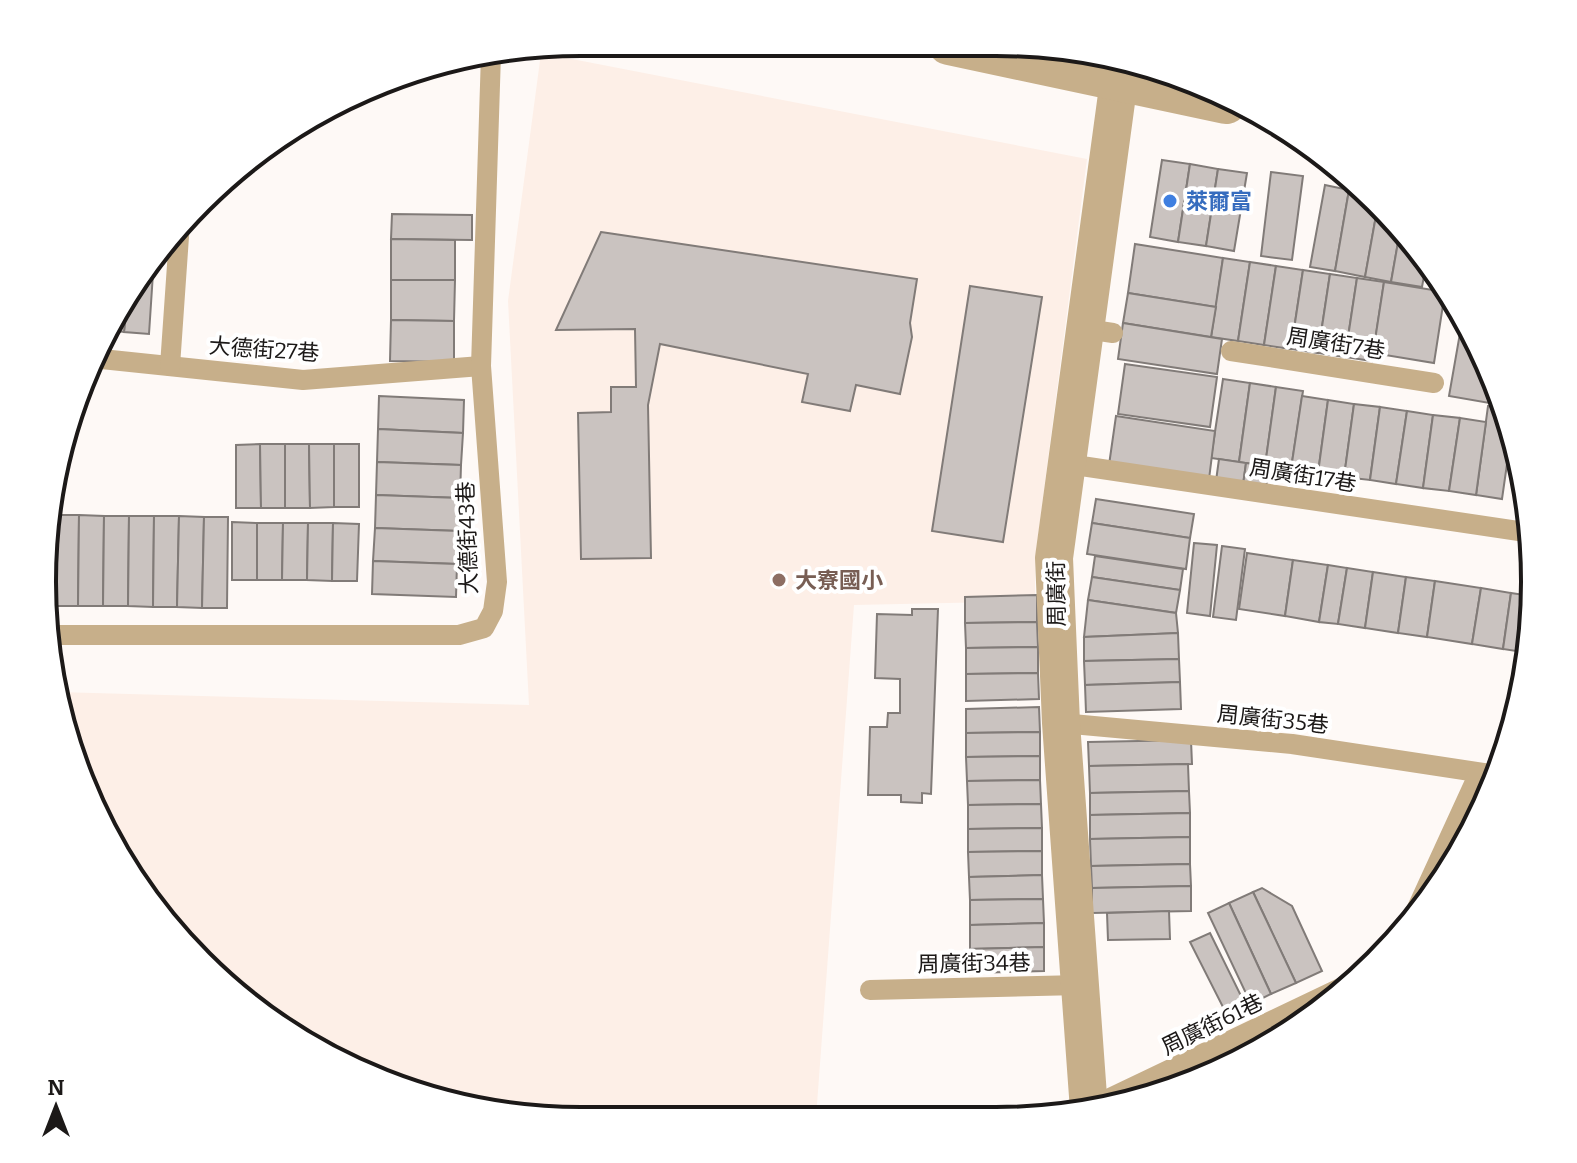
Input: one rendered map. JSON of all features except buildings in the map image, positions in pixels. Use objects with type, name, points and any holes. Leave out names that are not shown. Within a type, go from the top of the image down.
[{"type":"street","points":[[1011,56],[1197,96]]},
{"type":"street","name":"周廣街","points":[[1088,1099],[1061,723],[1054,558],[1068,464],[1099,331],[1119,80]]},
{"type":"lane","name":"大德街43巷","points":[[59,635],[459,635],[484,628],[493,611],[497,582],[481,366],[491,64]]},
{"type":"lane","points":[[170,366],[178,245]]},
{"type":"lane","name":"周廣街7巷","points":[[1231,351],[1434,383]]},
{"type":"lane","name":"大德街27巷","points":[[105,359],[303,380],[481,366]]},
{"type":"lane","name":"周廣街17巷","points":[[1068,464],[1519,531]]},
{"type":"lane","name":"周廣街35巷","points":[[1061,723],[1292,744],[1484,773]]},
{"type":"lane","name":"周廣街34巷","points":[[870,990],[1080,985]]},
{"type":"lane","name":"周廣街61巷","points":[[1130,1089],[1305,1005]]},
{"type":"lane","points":[[1190,1061],[1205,1064]]},
{"type":"shaded area","name":"大寮國小","points":[[560,57],[1087,159],[1035,559],[1035,601],[854,605],[817,1107],[582,1107],[513,1103],[445,1089],[380,1067],[319,1037],[290,1018],[235,977],[210,953],[186,928],[145,873],[126,844],[96,783],[68,692],[529,705],[508,301],[540,58]]},
{"type":"place","name":"萊爾富","points":[[1170,201]]},
{"type":"place","name":"大寮國小","points":[[779,580]]}]
